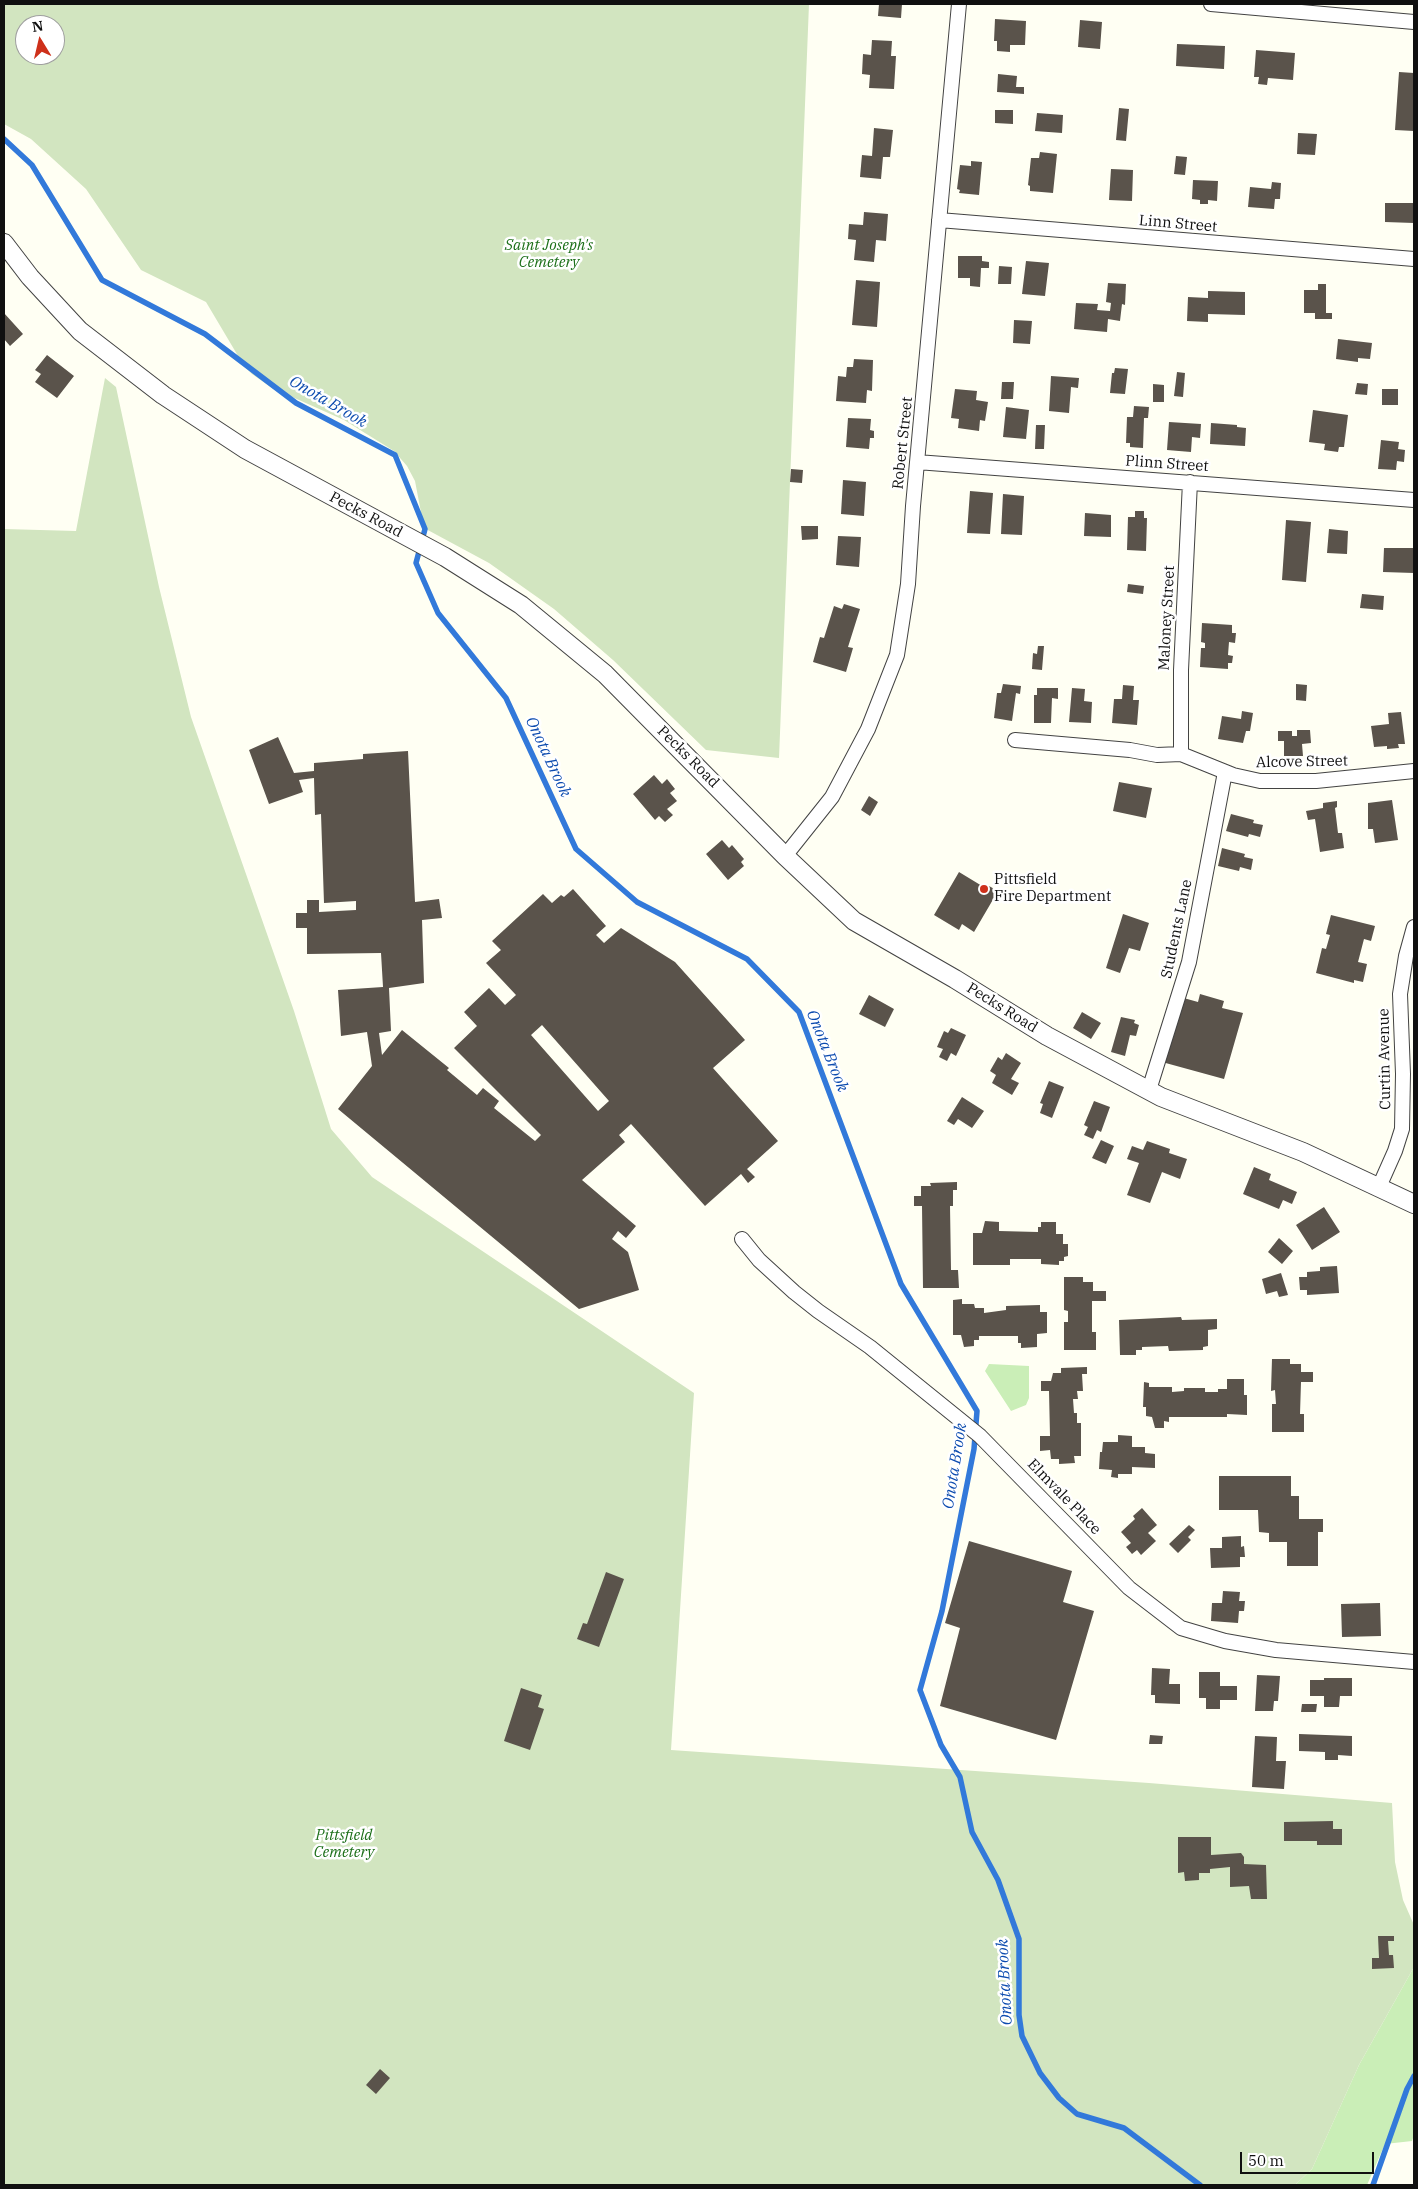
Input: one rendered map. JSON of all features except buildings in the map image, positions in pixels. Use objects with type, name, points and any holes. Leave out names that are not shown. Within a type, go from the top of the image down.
[{"type":"street","name":"Robert Street","points":[[785,856],[832,797],[868,730],[897,655],[908,584],[917,462],[959,4]]},
{"type":"street","points":[[1211,4],[1414,22]]},
{"type":"street","name":"Linn Street","points":[[940,220],[1414,259]]},
{"type":"street","name":"Pecks Road","points":[[4,243],[30,277],[80,331],[163,395],[245,449],[430,549],[521,605],[605,674],[785,856],[854,921],[1047,1036],[1149,1090],[1303,1152],[1414,1204]]},
{"type":"street","name":"Plinn Street","points":[[917,462],[1414,500]]},
{"type":"street","name":"Maloney Street","points":[[1181,754],[1181,670],[1190,482]]},
{"type":"street","name":"Alcove Street","points":[[1015,740],[1130,750],[1158,755],[1181,754],[1225,772],[1260,782],[1316,781],[1414,771]]},
{"type":"street","name":"Students Lane","points":[[1149,1090],[1189,962],[1225,772]]},
{"type":"street","name":"Curtin Avenue","points":[[1379,1187],[1395,1151],[1402,1129],[1403,1074],[1400,994],[1406,956],[1414,927]]},
{"type":"street","name":"Elmvale Place","points":[[742,1239],[759,1260],[794,1292],[870,1347],[980,1436],[1129,1588],[1181,1628],[1225,1641],[1276,1650],[1414,1662]]},
{"type":"green space","name":"Saint Joseph's Cemetery","points":[[4,4],[809,4],[779,758],[706,750],[613,660],[554,609],[489,563],[424,528],[415,481],[407,466],[394,451],[344,420],[272,388],[252,374],[244,366],[206,302],[141,270],[86,189],[31,139],[4,124]]},
{"type":"green space","name":"Pittsfield Cemetery","points":[[105,378],[116,387],[159,587],[191,717],[294,1011],[331,1129],[372,1177],[694,1393],[671,1750],[1149,1783],[1392,1803],[1395,1862],[1403,1900],[1414,1925],[1414,1967],[1359,2065],[1312,2169],[1295,2185],[4,2185],[4,529],[76,531]]},
{"type":"green space","points":[[989,1364],[1029,1366],[1029,1398],[1026,1405],[1011,1411],[985,1371]]},
{"type":"green space","points":[[1414,1967],[1414,2135],[1412,2141],[1385,2144],[1367,2185],[1295,2185],[1312,2169],[1359,2065]]},
{"type":"waterway","name":"Onota Brook","points":[[4,139],[32,165],[102,280],[205,334],[296,403],[395,455],[425,529],[416,563],[438,613],[506,698],[576,849],[637,902],[747,959],[799,1012],[901,1284],[977,1411],[974,1449],[942,1611],[920,1690],[941,1745],[960,1777],[972,1832],[998,1880],[1019,1939],[1019,2015],[1022,2036],[1040,2073],[1059,2098],[1077,2114],[1124,2128],[1200,2185]]},
{"type":"waterway","points":[[1373,2185],[1407,2089],[1414,2076]]},
{"type":"place","name":"Pittsfield Fire Department","points":[[984,889]]}]
